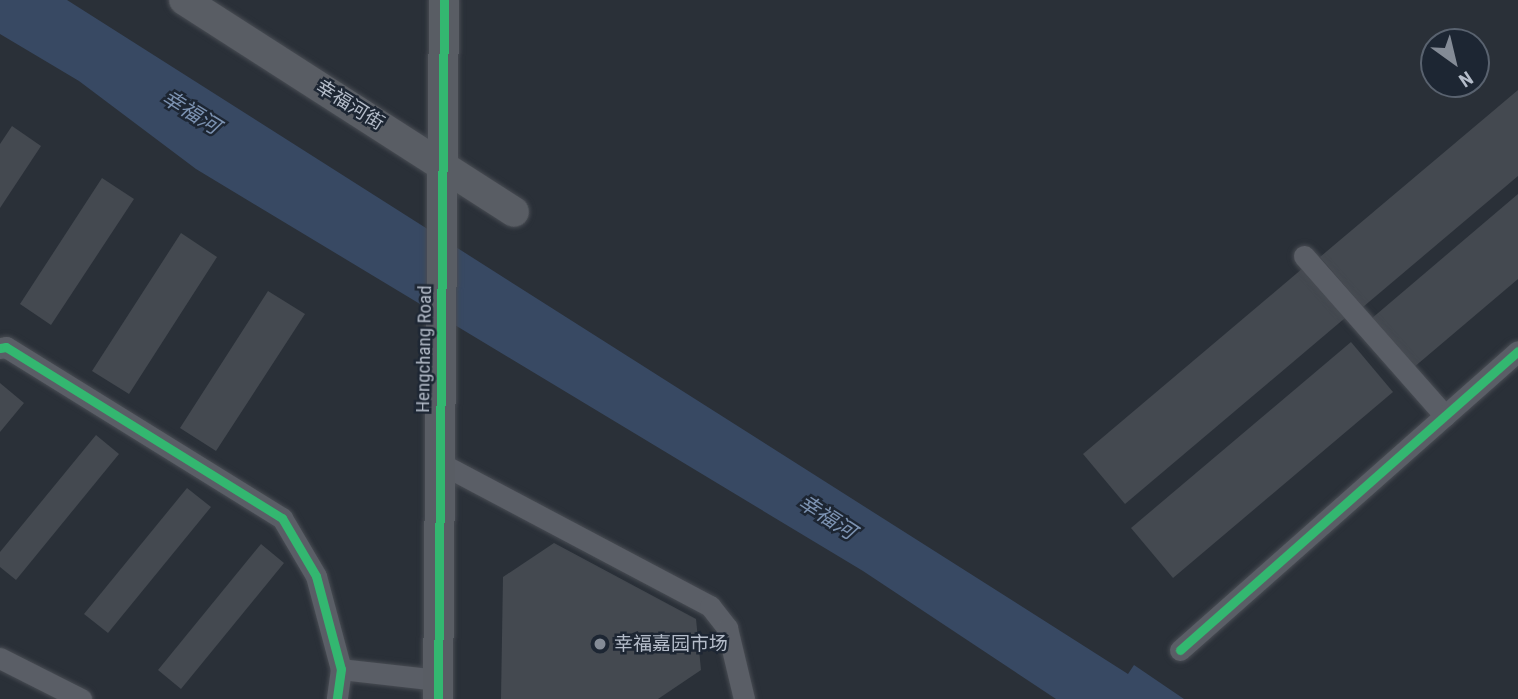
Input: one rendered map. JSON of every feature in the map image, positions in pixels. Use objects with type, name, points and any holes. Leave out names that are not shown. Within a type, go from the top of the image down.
[{"type":"street","name":"幸福河街","points":[[184,0],[514,212]]},
{"type":"street","name":"Hengchang Road","points":[[438,689],[444,0]]},
{"type":"street","points":[[1304,256],[1445,416]]},
{"type":"street","points":[[0,348],[6,347],[282,518],[316,576],[341,669],[337,699]]},
{"type":"street","points":[[1180,650],[1518,351]]},
{"type":"street","points":[[440,463],[710,606],[727,628],[744,699]]},
{"type":"street","points":[[0,658],[81,699]]},
{"type":"street","points":[[341,669],[438,689]]},
{"type":"water","name":"幸福河","points":[[0,0],[67,0],[1128,674],[1134,665],[1184,699],[1056,699],[863,571],[196,169],[79,81],[0,34]]},
{"type":"building","points":[[1518,90],[1518,176],[1363,307],[1320,257]]},
{"type":"building","points":[[12,126],[41,146],[0,208],[0,144]]},
{"type":"building","points":[[102,178],[134,199],[51,325],[20,304]]},
{"type":"building","points":[[1518,194],[1518,279],[1413,368],[1371,319]]},
{"type":"building","points":[[181,233],[217,257],[129,394],[92,371]]},
{"type":"building","points":[[1303,268],[1345,318],[1125,504],[1083,454]]},
{"type":"building","points":[[268,291],[305,314],[216,451],[180,428]]},
{"type":"building","points":[[1351,342],[1393,392],[1173,578],[1131,528]]},
{"type":"building","points":[[0,383],[24,403],[0,432]]},
{"type":"building","points":[[96,435],[119,454],[16,580],[0,567],[0,552]]},
{"type":"building","points":[[187,488],[211,507],[108,633],[84,614]]},
{"type":"building","name":"幸福嘉园市场","points":[[554,543],[696,619],[701,670],[658,699],[501,699],[503,577]]},
{"type":"building","points":[[261,544],[284,563],[181,689],[158,670]]},
{"type":"cycle path","points":[[438,699],[444,0]]},
{"type":"cycle path","points":[[0,348],[6,347],[282,518],[316,576],[341,669],[337,699]]},
{"type":"cycle path","points":[[1180,650],[1518,351]]},
{"type":"place","name":"幸福嘉园市场","points":[[600,644]]}]
